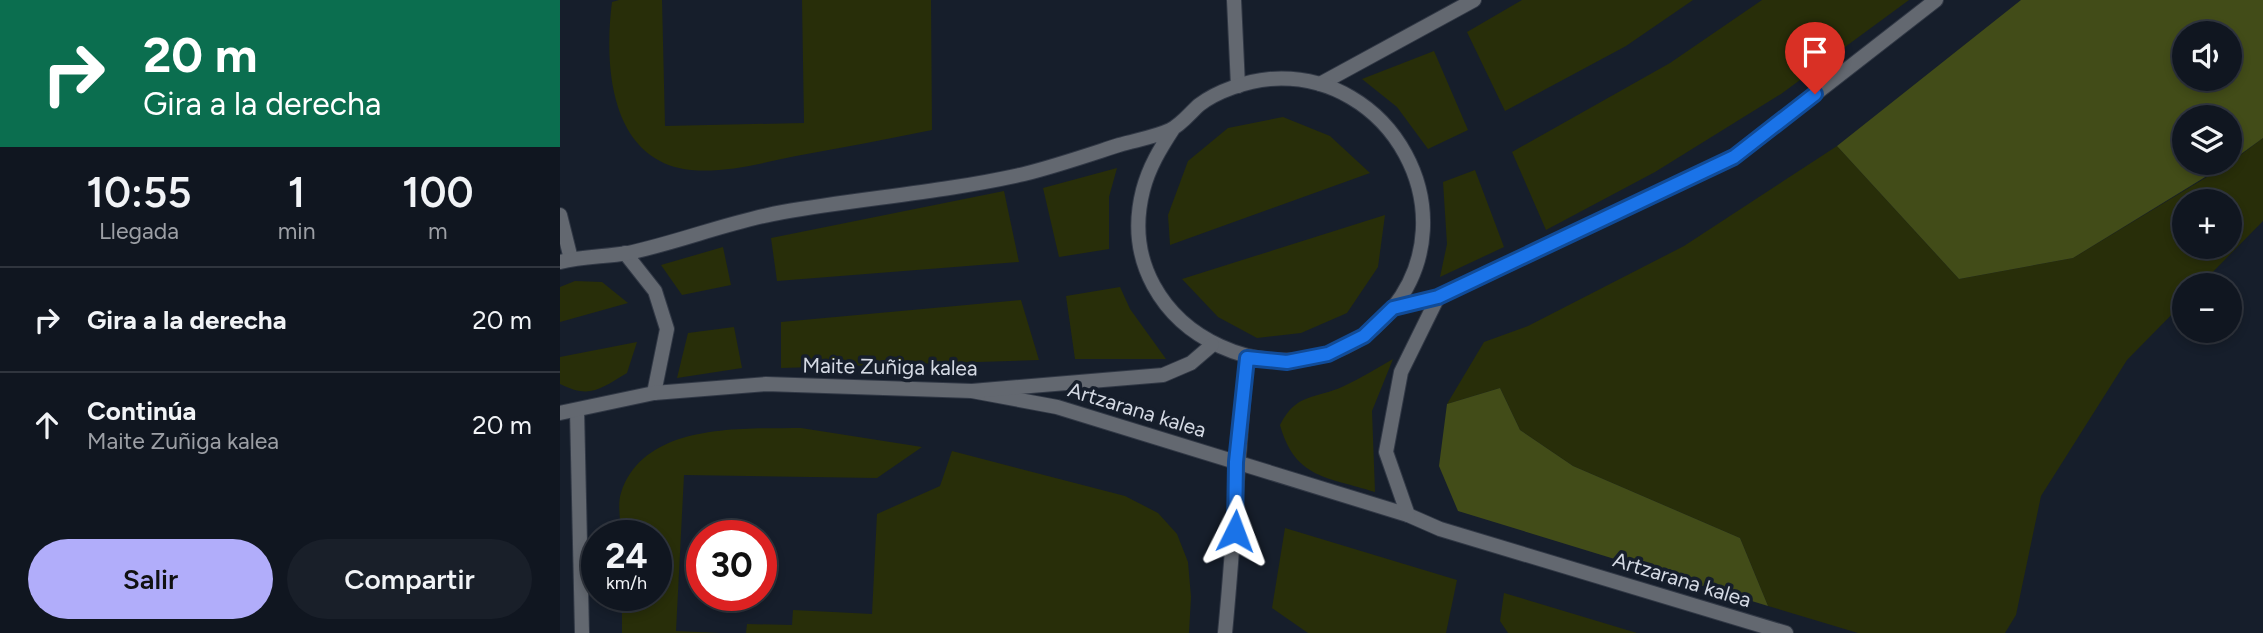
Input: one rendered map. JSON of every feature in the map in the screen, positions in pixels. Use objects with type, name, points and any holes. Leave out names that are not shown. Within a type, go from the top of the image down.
[{"type":"street","points":[[1234,0],[1238,86]]},
{"type":"street","points":[[1320,84],[1474,0]]},
{"type":"street","points":[[1393,308],[1438,297],[1734,157],[1936,0]]},
{"type":"street","points":[[1267,79],[1294,79],[1320,84],[1352,96],[1379,117],[1401,144],[1416,175],[1423,209],[1421,244],[1411,277],[1393,308],[1364,336],[1328,354],[1287,362],[1247,358],[1212,345],[1184,324],[1161,296],[1146,264],[1139,229],[1142,193],[1153,159],[1173,129],[1202,102],[1238,86],[1267,79]]},
{"type":"street","points":[[560,215],[565,261],[625,253],[778,212],[1023,174],[1173,129]]},
{"type":"street","points":[[625,253],[655,291],[667,329],[654,393]]},
{"type":"street","points":[[1408,515],[1386,452],[1401,372],[1438,297]]},
{"type":"street","name":"Maite Zuñiga kalea","points":[[560,412],[654,393],[766,384],[972,391],[1163,375],[1191,363],[1212,345]]},
{"type":"street","points":[[1225,633],[1237,508],[1236,462],[1247,358]]},
{"type":"street","name":"Artzarana kalea","points":[[972,391],[1058,407],[1408,515],[1440,529],[1786,633]]},
{"type":"street","points":[[577,410],[582,633]]},
{"type":"green space","points":[[662,0],[665,126],[804,123],[802,0],[931,0],[932,130],[731,169],[691,170],[664,163],[643,149],[628,129],[618,106],[609,53],[612,2]]},
{"type":"green space","points":[[1522,0],[1693,0],[1626,46],[1505,111],[1467,32]]},
{"type":"green space","points":[[1762,0],[1909,0],[1781,94],[1655,172],[1546,230],[1512,152],[1670,63]]},
{"type":"green space","points":[[2021,0],[2263,0],[2263,138],[2242,153],[2242,105],[2172,105],[2172,175],[2208,175],[2186,189],[2172,189],[2172,197],[2073,258],[1959,279],[1837,146]]},
{"type":"green space","points":[[1434,51],[1468,130],[1428,149],[1397,107],[1362,79]]},
{"type":"green space","points":[[1283,117],[1330,136],[1370,173],[1170,245],[1168,215],[1188,161],[1228,128]]},
{"type":"green space","points":[[2263,138],[2263,221],[2242,242],[2242,189],[2187,189],[2210,175],[2242,175],[2242,154]]},
{"type":"green space","points":[[1837,146],[1959,279],[2073,258],[2172,198],[2172,259],[2226,259],[2212,273],[2172,273],[2172,314],[2127,360],[2041,496],[2016,615],[2005,633],[1858,633],[1768,606],[1740,538],[1573,466],[1520,430],[1500,388],[1447,404],[1484,342],[1528,326],[1684,246]]},
{"type":"green space","points":[[1117,168],[1109,197],[1109,249],[1059,257],[1043,188]]},
{"type":"green space","points":[[1475,170],[1504,247],[1440,277],[1447,244],[1443,182]]},
{"type":"green space","points":[[1004,191],[1019,262],[777,281],[771,238]]},
{"type":"green space","points":[[1385,215],[1378,267],[1347,313],[1301,333],[1257,338],[1218,317],[1182,279]]},
{"type":"green space","points":[[723,247],[731,285],[682,295],[661,265]]},
{"type":"green space","points":[[575,281],[602,282],[628,303],[560,322],[560,287]]},
{"type":"green space","points":[[1120,287],[1130,309],[1166,359],[1075,359],[1066,296]]},
{"type":"green space","points":[[1021,300],[1039,360],[781,368],[781,322]]},
{"type":"green space","points":[[734,327],[742,368],[677,378],[688,333]]},
{"type":"green space","points":[[637,342],[627,373],[609,384],[595,390],[579,391],[560,384],[560,357]]},
{"type":"green space","points":[[1393,359],[1372,411],[1375,492],[1328,478],[1304,466],[1286,443],[1280,425],[1286,414],[1307,398],[1344,386]]},
{"type":"green space","points":[[1500,388],[1520,430],[1573,466],[1740,538],[1768,606],[1458,511],[1439,466],[1447,404]]},
{"type":"green space","points":[[801,428],[922,447],[877,478],[684,475],[676,631],[720,633],[622,633],[622,611],[672,611],[672,520],[620,520],[621,493],[633,470],[651,453],[673,441],[724,430]]},
{"type":"green space","points":[[952,451],[1125,496],[1158,513],[1177,534],[1188,562],[1191,597],[1189,633],[746,633],[747,624],[792,625],[793,610],[872,614],[877,514],[940,486]]},
{"type":"green space","points":[[1285,528],[1457,580],[1446,633],[1308,633],[1272,608]]},
{"type":"green space","points":[[1504,593],[1637,633],[1508,633],[1500,621]]},
{"type":"route","points":[[1235,531],[1236,462],[1247,358],[1287,362],[1328,354],[1364,336],[1393,308],[1438,297],[1734,157],[1815,94]]}]
